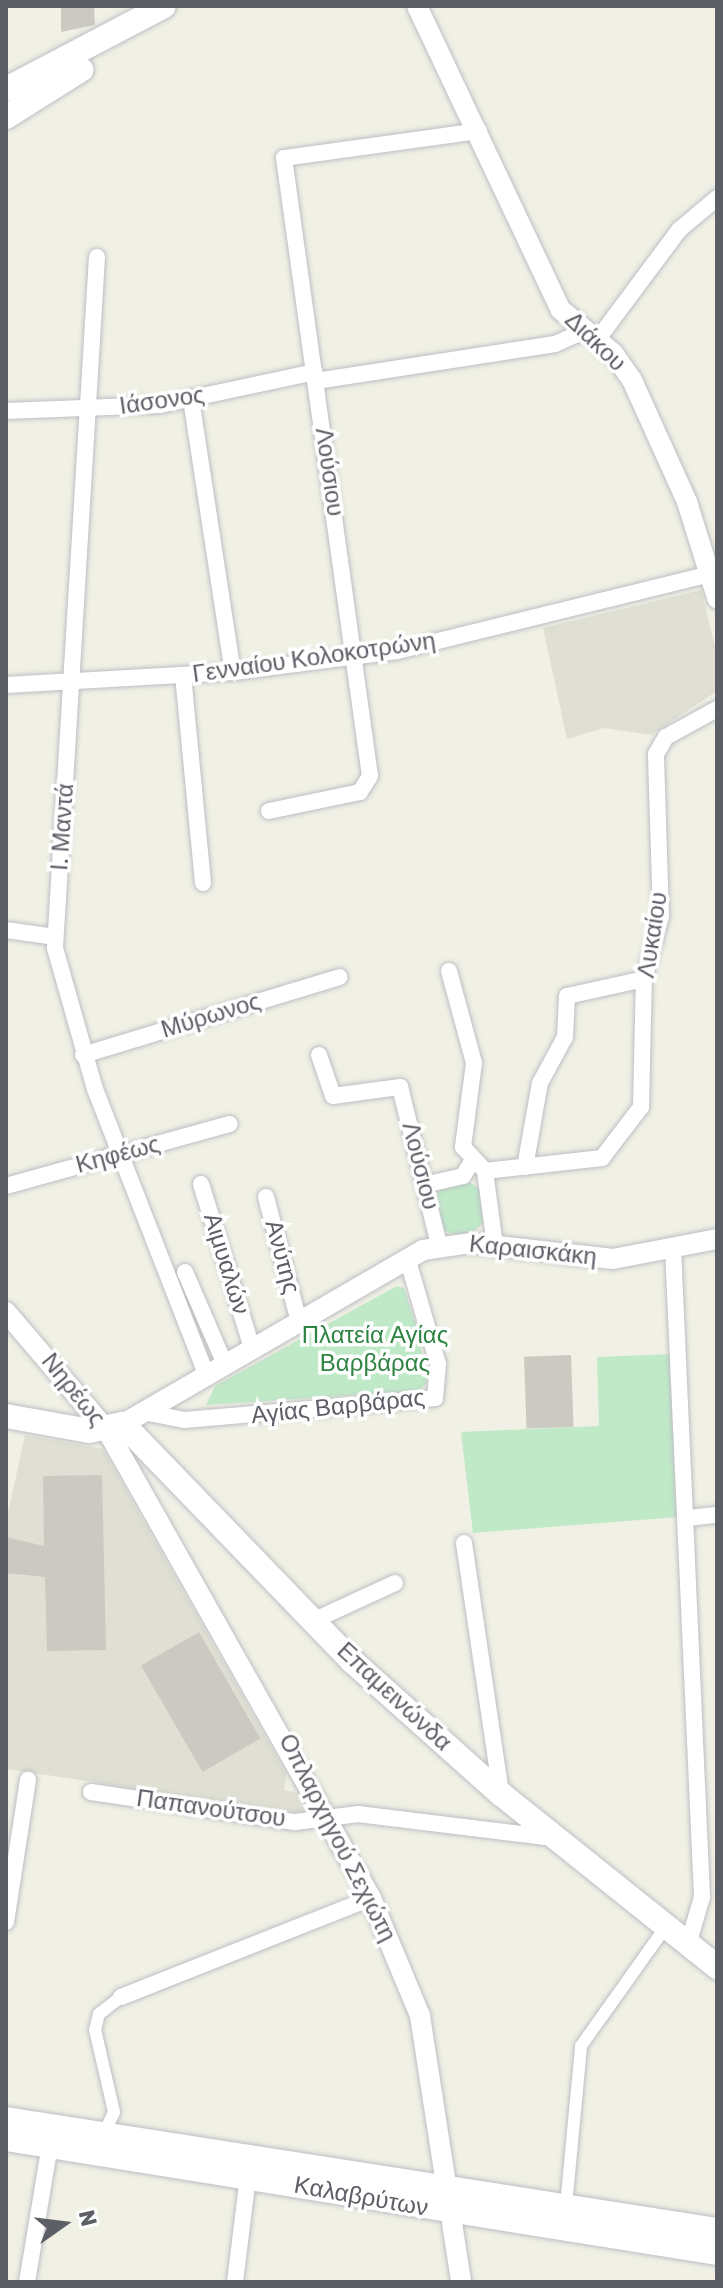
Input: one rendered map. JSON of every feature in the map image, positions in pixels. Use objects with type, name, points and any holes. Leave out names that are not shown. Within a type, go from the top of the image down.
[{"type":"main road","points":[[6,89],[138,23],[164,6]]},
{"type":"main road","points":[[6,117],[102,56],[138,23]]},
{"type":"main road","points":[[6,1416],[125,1423]]},
{"type":"main road","name":"Επαμεινώνδα","points":[[125,1423],[315,1620],[501,1794],[717,1967]]},
{"type":"main road","name":"Καλαβρύτων","points":[[6,2119],[51,2135],[450,2201],[717,2253]]},
{"type":"main road","name":"Καλαβρύτων","points":[[6,2139],[103,2135],[249,2168]]},
{"type":"main road","name":"Καλαβρύτων","points":[[450,2201],[566,2206],[717,2230]]},
{"type":"street","name":"Διάκου","points":[[417,6],[479,131],[561,310],[632,380],[711,574],[717,598]]},
{"type":"street","name":"Λούσιου","points":[[269,811],[368,787],[356,657],[284,158],[479,131]]},
{"type":"street","points":[[590,336],[679,230],[717,198]]},
{"type":"street","name":"Ι. Μαντά","points":[[97,257],[90,410],[55,937],[83,1055],[205,1371]]},
{"type":"street","name":"Ιάσονος","points":[[6,411],[90,410],[191,399],[316,376],[555,344],[590,336]]},
{"type":"street","points":[[191,399],[233,672]]},
{"type":"street","name":"Γενναίου Κολοκοτρώνη","points":[[6,685],[233,672],[356,657],[711,574]]},
{"type":"street","points":[[183,675],[203,883]]},
{"type":"street","name":"Λυκαίου","points":[[478,1167],[525,1167],[602,1158],[641,1107],[644,979],[661,916],[657,749],[717,709]]},
{"type":"street","points":[[6,930],[55,937]]},
{"type":"street","points":[[449,971],[474,1063],[463,1147],[478,1167],[495,1246]]},
{"type":"street","name":"Μύρωνος","points":[[83,1055],[339,977]]},
{"type":"street","points":[[525,1167],[540,1083],[565,1037],[567,996],[644,979]]},
{"type":"street","name":"Λούσιου","points":[[319,1055],[333,1096],[400,1087],[439,1245]]},
{"type":"street","name":"Κηφέως","points":[[6,1186],[230,1124]]},
{"type":"street","points":[[424,1185],[463,1176],[478,1167]]},
{"type":"street","name":"Αιμυαλών","points":[[201,1184],[251,1345]]},
{"type":"street","name":"Ανύτης","points":[[266,1197],[298,1318]]},
{"type":"street","name":"Καραισκάκη","points":[[125,1423],[223,1360],[407,1257],[439,1245],[495,1246],[599,1259],[717,1239]]},
{"type":"street","points":[[673,1248],[710,1897],[688,1945]]},
{"type":"street","name":"Αγίας Βαρβάρας","points":[[125,1423],[435,1398],[438,1364],[407,1257]]},
{"type":"street","points":[[185,1272],[223,1360]]},
{"type":"street","name":"Νηρέως","points":[[6,1312],[125,1423]]},
{"type":"street","name":"Οπλαρχηγού Σεχιώτη","points":[[125,1423],[371,1898],[420,2016],[461,2282]]},
{"type":"street","points":[[687,1518],[717,1515]]},
{"type":"street","points":[[464,1543],[501,1794]]},
{"type":"street","points":[[315,1620],[395,1583]]},
{"type":"street","points":[[6,1922],[28,1780]]},
{"type":"street","name":"Παπανούτσου","points":[[91,1792],[295,1822],[358,1814],[555,1839]]},
{"type":"street","points":[[103,2135],[114,2112],[95,2030],[99,2014],[121,1997],[371,1898]]},
{"type":"street","points":[[566,2206],[581,2046],[665,1928]]},
{"type":"street","points":[[27,2282],[51,2135]]},
{"type":"street","points":[[235,2282],[249,2168]]},
{"type":"shaded area","points":[[701,590],[717,654],[717,691],[651,735],[604,728],[567,739],[543,628]]},
{"type":"shaded area","points":[[25,1435],[103,1449],[287,1775],[284,1790],[299,1793],[310,1814],[6,1769],[6,1522]]},
{"type":"green space","points":[[460,1181],[479,1189],[487,1208],[479,1227],[460,1235],[441,1227],[433,1208],[441,1189]]},
{"type":"green space","name":"Πλατεία Αγίας Βαρβάρας","points":[[397,1286],[404,1288],[418,1331],[427,1382],[420,1391],[206,1405],[215,1386]]},
{"type":"green space","points":[[672,1354],[678,1517],[473,1533],[461,1432],[599,1426],[597,1357]]},
{"type":"building","points":[[61,6],[94,6],[95,25],[61,32]]},
{"type":"building","points":[[571,1355],[574,1427],[527,1429],[524,1357]]},
{"type":"building","points":[[102,1475],[106,1650],[47,1651],[45,1577],[6,1573],[6,1537],[44,1546],[43,1476]]},
{"type":"building","points":[[199,1632],[260,1739],[202,1772],[141,1666]]}]
